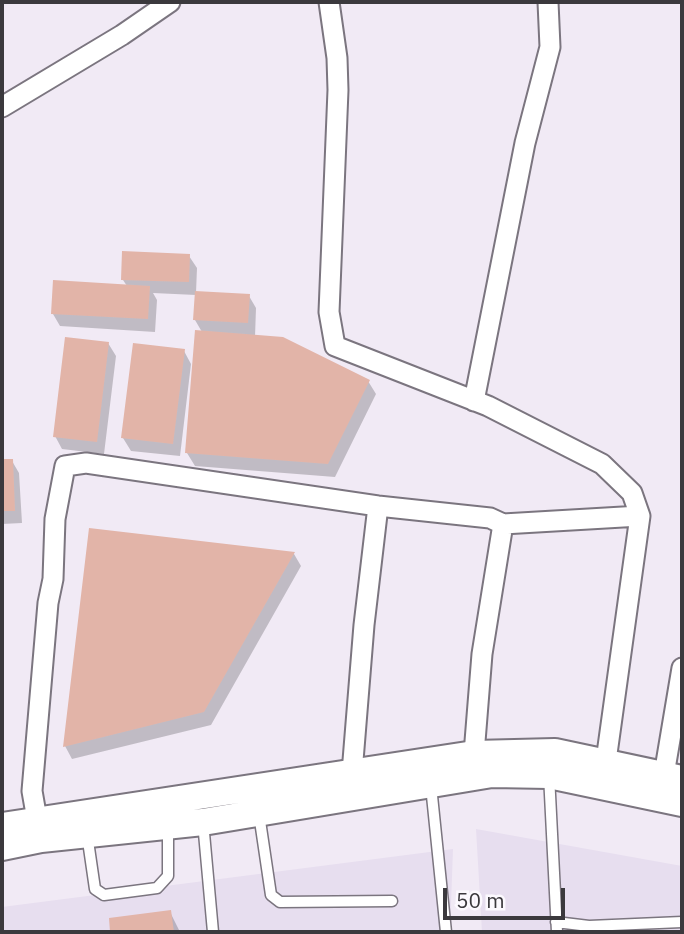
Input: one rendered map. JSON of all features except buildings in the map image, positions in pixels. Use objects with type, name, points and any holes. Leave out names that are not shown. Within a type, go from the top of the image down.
[{"type":"street","points":[[2,107],[122,35],[170,2]]},
{"type":"street","points":[[329,2],[337,69],[329,312],[335,346],[474,401],[602,464],[632,493],[640,516],[606,761]]},
{"type":"street","points":[[474,401],[525,143],[550,47],[548,2]]},
{"type":"street","points":[[39,829],[33,777],[48,603],[53,579],[55,519],[65,466],[86,463],[378,506],[490,518],[503,524],[640,516]]},
{"type":"street","points":[[352,773],[364,625],[378,506]]},
{"type":"street","points":[[474,754],[482,654],[503,524]]},
{"type":"street","points":[[2,826],[87,834],[202,822],[259,813],[429,773],[474,754],[555,752],[673,777],[682,668]]},
{"type":"street","points":[[2,847],[39,829],[352,773],[549,775],[682,803]]},
{"type":"lane","points":[[429,773],[446,932]]},
{"type":"lane","points":[[549,775],[557,927],[682,922]]},
{"type":"lane","points":[[259,813],[271,895],[280,902],[392,901]]},
{"type":"lane","points":[[202,822],[214,932]]},
{"type":"lane","points":[[87,834],[94,889],[104,895],[157,888],[168,876],[168,825]]},
{"type":"shaded area","points":[[476,829],[682,866],[682,932],[482,932]]},
{"type":"shaded area","points":[[453,849],[450,932],[2,932],[2,907]]}]
